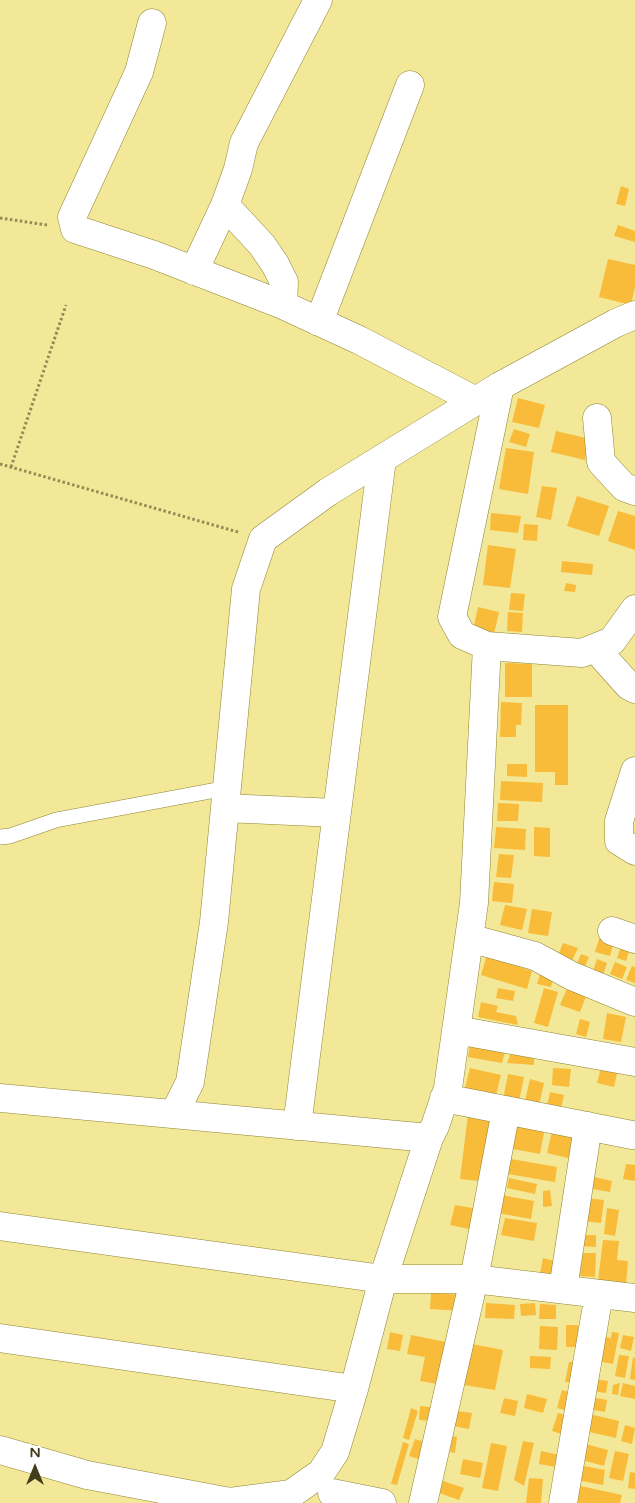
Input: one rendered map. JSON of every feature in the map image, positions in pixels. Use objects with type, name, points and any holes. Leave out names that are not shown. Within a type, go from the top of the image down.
[{"type":"street","points":[[194,271],[225,205],[238,169],[244,143],[318,0]]},
{"type":"street","points":[[152,23],[139,72],[72,217],[75,229],[154,255],[283,305],[359,340],[476,401]]},
{"type":"street","points":[[319,322],[410,85]]},
{"type":"street","points":[[225,205],[262,245],[275,264],[284,282],[283,305]]},
{"type":"street","points":[[174,1114],[190,1082],[214,922],[246,589],[263,538],[328,492],[500,386],[616,323],[635,315]]},
{"type":"street","points":[[500,386],[452,617],[462,635],[487,646],[582,653],[612,640],[633,614]]},
{"type":"street","points":[[597,418],[601,462],[624,487],[635,491]]},
{"type":"street","points":[[297,1126],[382,459]]},
{"type":"street","points":[[0,1450],[87,1475],[230,1502],[290,1494],[321,1473],[335,1452],[383,1279],[429,1138],[448,1088],[474,903],[487,646]]},
{"type":"street","points":[[595,648],[629,686],[635,689]]},
{"type":"street","points":[[635,771],[619,821],[619,841],[635,851]]},
{"type":"street","points":[[226,798],[336,813]]},
{"type":"street","points":[[469,938],[535,956],[572,976],[635,1002]]},
{"type":"street","points":[[456,1030],[635,1062]]},
{"type":"street","points":[[0,1098],[429,1138]]},
{"type":"street","points":[[444,1098],[632,1135]]},
{"type":"street","points":[[423,1503],[474,1279],[506,1110]]},
{"type":"street","points":[[563,1289],[588,1126]]},
{"type":"street","points":[[0,1226],[383,1279],[474,1279],[635,1298]]},
{"type":"street","points":[[564,1503],[599,1294]]},
{"type":"street","points":[[0,1338],[354,1389]]},
{"type":"street","points":[[332,1493],[382,1503]]},
{"type":"lane","points":[[0,837],[10,836],[56,820],[226,798]]},
{"type":"path","points":[[0,218],[75,229]]},
{"type":"path","points":[[11,467],[66,305]]},
{"type":"path","points":[[0,464],[263,538]]},
{"type":"building","points":[[621,186],[629,189],[625,206],[616,204]]},
{"type":"building","points":[[618,225],[635,231],[635,242],[614,236]]},
{"type":"building","points":[[608,259],[635,265],[635,287],[631,305],[599,297]]},
{"type":"building","points":[[518,398],[545,405],[539,428],[512,422]]},
{"type":"building","points":[[514,429],[530,434],[526,447],[509,442]]},
{"type":"building","points":[[556,431],[590,439],[585,460],[551,452]]},
{"type":"building","points":[[506,448],[534,452],[528,494],[499,489]]},
{"type":"building","points":[[542,486],[557,488],[551,520],[536,517]]},
{"type":"building","points":[[577,496],[609,506],[599,536],[567,526]]},
{"type":"building","points":[[618,511],[635,516],[635,550],[608,541]]},
{"type":"building","points":[[491,513],[521,516],[518,533],[490,530]]},
{"type":"building","points":[[524,524],[538,525],[537,541],[523,540]]},
{"type":"building","points":[[488,545],[516,549],[510,588],[483,585]]},
{"type":"building","points":[[562,561],[593,564],[592,575],[561,572]]},
{"type":"building","points":[[566,583],[576,585],[575,592],[564,591]]},
{"type":"building","points":[[511,593],[525,594],[523,611],[509,610]]},
{"type":"building","points":[[478,607],[499,612],[494,634],[473,630]]},
{"type":"building","points":[[508,612],[523,613],[522,632],[507,631]]},
{"type":"building","points":[[505,663],[532,664],[532,697],[505,697]]},
{"type":"building","points":[[501,702],[522,703],[521,725],[516,725],[516,737],[500,737]]},
{"type":"building","points":[[535,705],[568,705],[568,785],[555,785],[555,772],[535,772]]},
{"type":"building","points":[[507,764],[527,764],[527,777],[507,776]]},
{"type":"building","points":[[501,781],[543,783],[542,802],[500,800]]},
{"type":"building","points":[[498,803],[519,804],[518,821],[497,821]]},
{"type":"building","points":[[496,827],[526,829],[525,850],[494,848]]},
{"type":"building","points":[[534,827],[550,828],[550,857],[534,856]]},
{"type":"building","points":[[499,854],[514,855],[511,878],[496,877]]},
{"type":"building","points":[[494,882],[514,884],[512,903],[492,901]]},
{"type":"building","points":[[505,905],[527,909],[522,930],[500,925]]},
{"type":"building","points":[[532,909],[552,912],[548,936],[528,933]]},
{"type":"building","points":[[600,936],[614,941],[610,956],[595,952]]},
{"type":"building","points":[[623,940],[632,943],[626,961],[617,958]]},
{"type":"building","points":[[563,943],[578,948],[571,963],[557,958]]},
{"type":"building","points":[[489,948],[520,958],[517,966],[532,971],[527,989],[481,975]]},
{"type":"building","points":[[581,954],[589,957],[584,969],[576,966]]},
{"type":"building","points":[[597,959],[607,963],[603,975],[593,971]]},
{"type":"building","points":[[615,962],[627,967],[622,979],[610,974]]},
{"type":"building","points":[[632,966],[635,967],[635,983],[626,980]]},
{"type":"building","points":[[542,967],[555,971],[551,987],[537,984]]},
{"type":"building","points":[[568,986],[587,994],[580,1012],[560,1005]]},
{"type":"building","points":[[498,988],[515,991],[513,1001],[496,998]]},
{"type":"building","points":[[544,988],[558,992],[548,1027],[534,1023]]},
{"type":"building","points":[[481,1002],[498,1006],[496,1012],[516,1016],[518,1025],[478,1017]]},
{"type":"building","points":[[607,1013],[626,1017],[621,1042],[603,1039]]},
{"type":"building","points":[[580,1019],[590,1022],[586,1037],[576,1034]]},
{"type":"building","points":[[470,1045],[505,1051],[502,1063],[468,1057]]},
{"type":"building","points":[[512,1050],[534,1056],[534,1065],[507,1063]]},
{"type":"building","points":[[603,1060],[619,1064],[614,1087],[597,1083]]},
{"type":"building","points":[[470,1068],[501,1075],[495,1099],[464,1092]]},
{"type":"building","points":[[553,1068],[571,1069],[569,1087],[552,1085]]},
{"type":"building","points":[[508,1074],[524,1077],[519,1102],[503,1099]]},
{"type":"building","points":[[530,1079],[544,1083],[539,1105],[525,1101]]},
{"type":"building","points":[[550,1092],[564,1095],[560,1113],[546,1111]]},
{"type":"building","points":[[468,1115],[496,1118],[488,1182],[460,1179]]},
{"type":"building","points":[[518,1122],[545,1127],[540,1154],[513,1149]]},
{"type":"building","points":[[552,1131],[577,1136],[572,1159],[547,1153]]},
{"type":"building","points":[[511,1159],[557,1167],[555,1182],[508,1174]]},
{"type":"building","points":[[626,1164],[635,1165],[635,1181],[623,1179]]},
{"type":"building","points":[[590,1176],[612,1181],[610,1192],[587,1188]]},
{"type":"building","points":[[509,1178],[537,1184],[535,1194],[507,1188]]},
{"type":"building","points":[[550,1190],[552,1206],[543,1207],[543,1191]]},
{"type":"building","points":[[501,1195],[534,1201],[531,1219],[498,1213]]},
{"type":"building","points":[[584,1198],[604,1200],[601,1223],[581,1221]]},
{"type":"building","points":[[455,1205],[478,1209],[474,1230],[450,1225]]},
{"type":"building","points":[[607,1208],[619,1210],[615,1236],[604,1234]]},
{"type":"building","points":[[505,1218],[537,1223],[534,1241],[501,1235]]},
{"type":"building","points":[[581,1235],[596,1235],[596,1247],[580,1246]]},
{"type":"building","points":[[603,1240],[619,1241],[617,1260],[628,1261],[626,1284],[598,1281]]},
{"type":"building","points":[[582,1253],[596,1253],[595,1277],[580,1276]]},
{"type":"building","points":[[543,1258],[554,1261],[551,1276],[540,1274]]},
{"type":"building","points":[[431,1293],[464,1295],[463,1311],[430,1309]]},
{"type":"building","points":[[486,1303],[515,1305],[514,1319],[485,1318]]},
{"type":"building","points":[[535,1303],[536,1315],[521,1316],[520,1304]]},
{"type":"building","points":[[540,1304],[556,1305],[556,1319],[539,1319]]},
{"type":"building","points":[[566,1325],[578,1325],[578,1347],[566,1347]]},
{"type":"building","points":[[540,1326],[558,1327],[557,1350],[539,1349]]},
{"type":"building","points":[[390,1332],[403,1335],[400,1351],[387,1349]]},
{"type":"building","points":[[612,1332],[619,1333],[613,1364],[596,1361],[601,1336],[611,1338]]},
{"type":"building","points":[[411,1335],[451,1343],[443,1385],[420,1381],[425,1357],[407,1354]]},
{"type":"building","points":[[623,1335],[634,1337],[631,1351],[620,1348]]},
{"type":"building","points":[[472,1344],[503,1350],[495,1390],[464,1385]]},
{"type":"building","points":[[619,1355],[629,1356],[625,1378],[615,1376]]},
{"type":"building","points":[[530,1356],[551,1357],[550,1369],[530,1368]]},
{"type":"building","points":[[633,1357],[635,1358],[635,1380],[630,1379]]},
{"type":"building","points":[[569,1362],[579,1362],[575,1383],[565,1382]]},
{"type":"building","points":[[594,1379],[608,1381],[606,1393],[592,1391]]},
{"type":"building","points":[[620,1383],[618,1395],[612,1394],[613,1385]]},
{"type":"building","points":[[623,1383],[635,1386],[635,1399],[620,1396]]},
{"type":"building","points":[[562,1390],[575,1394],[571,1412],[557,1408]]},
{"type":"building","points":[[527,1394],[547,1399],[543,1413],[524,1408]]},
{"type":"building","points":[[590,1397],[607,1400],[605,1412],[588,1409]]},
{"type":"building","points":[[504,1398],[518,1401],[515,1416],[500,1413]]},
{"type":"building","points":[[420,1406],[438,1408],[436,1421],[419,1420]]},
{"type":"building","points":[[411,1408],[418,1411],[409,1440],[403,1438]]},
{"type":"building","points":[[456,1411],[472,1413],[469,1429],[453,1426]]},
{"type":"building","points":[[558,1413],[569,1416],[564,1435],[552,1431]]},
{"type":"building","points":[[589,1414],[619,1421],[616,1438],[585,1431]]},
{"type":"building","points":[[625,1425],[635,1428],[632,1444],[621,1441]]},
{"type":"building","points":[[452,1436],[457,1437],[455,1453],[450,1452]]},
{"type":"building","points":[[415,1439],[431,1444],[425,1461],[409,1456]]},
{"type":"building","points":[[523,1441],[534,1443],[524,1486],[514,1480]]},
{"type":"building","points":[[403,1442],[409,1444],[397,1485],[391,1484]]},
{"type":"building","points":[[491,1443],[507,1446],[498,1491],[482,1488]]},
{"type":"building","points":[[582,1443],[608,1450],[604,1466],[578,1459]]},
{"type":"building","points":[[541,1451],[559,1455],[556,1467],[539,1464]]},
{"type":"building","points":[[615,1451],[629,1454],[623,1481],[609,1478]]},
{"type":"building","points":[[463,1459],[483,1463],[480,1478],[460,1474]]},
{"type":"building","points":[[574,1464],[605,1470],[603,1485],[571,1479]]},
{"type":"building","points":[[630,1472],[635,1473],[635,1489],[628,1488]]},
{"type":"building","points":[[529,1478],[543,1479],[541,1503],[526,1503]]},
{"type":"building","points":[[443,1481],[464,1488],[459,1500],[439,1493]]},
{"type":"building","points":[[571,1484],[622,1495],[620,1503],[567,1503]]}]
